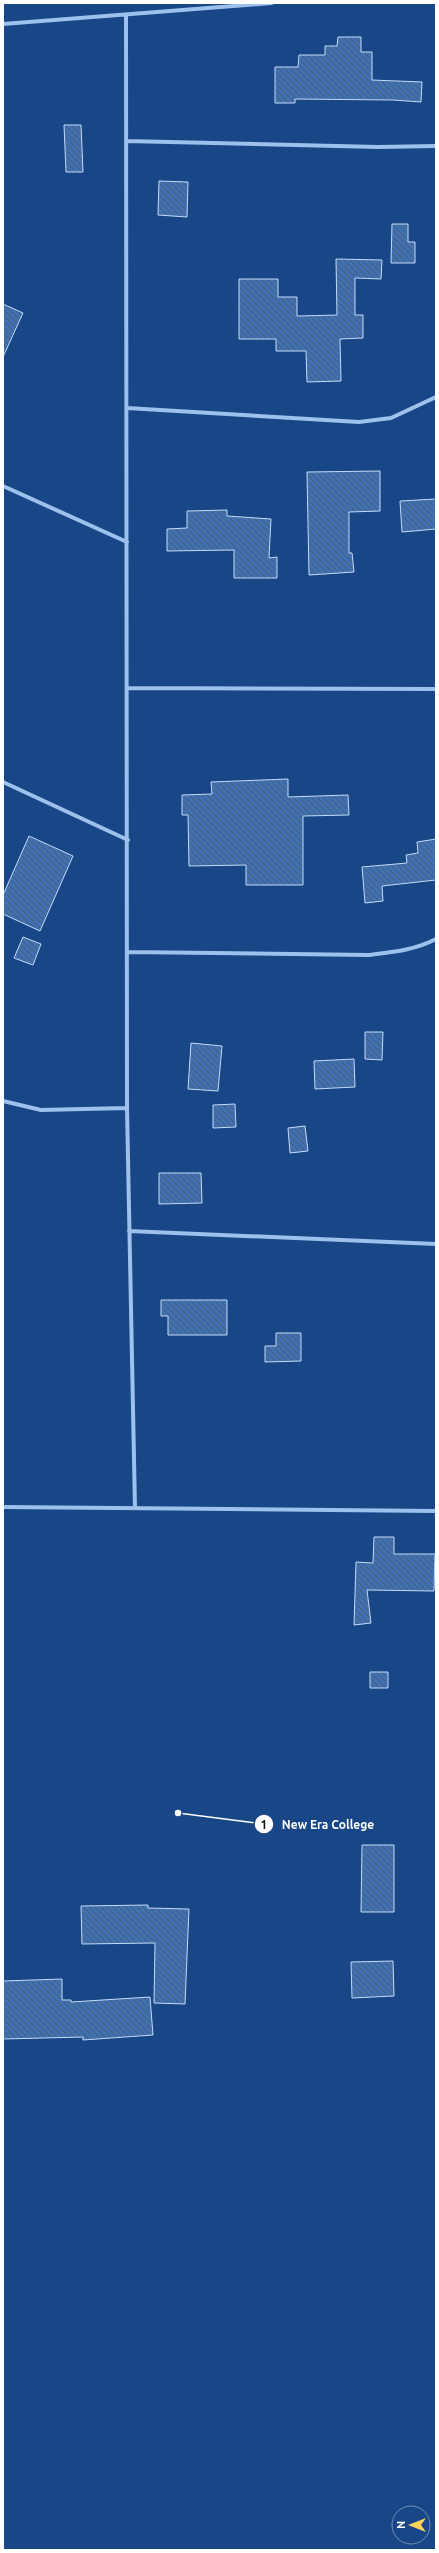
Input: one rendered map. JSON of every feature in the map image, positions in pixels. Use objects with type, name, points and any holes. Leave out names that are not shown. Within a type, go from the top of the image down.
[{"type":"street","points":[[3,24],[272,3]]},
{"type":"street","points":[[126,15],[128,840],[127,1108],[135,1508]]},
{"type":"street","points":[[126,141],[378,147],[436,146]]},
{"type":"street","points":[[127,408],[359,422],[391,418],[436,397]]},
{"type":"street","points":[[3,486],[127,542]]},
{"type":"street","points":[[127,688],[436,688]]},
{"type":"street","points":[[3,782],[128,840]]},
{"type":"street","points":[[128,952],[369,955],[400,952],[424,945],[436,939]]},
{"type":"street","points":[[3,1101],[41,1110],[127,1108]]},
{"type":"street","points":[[129,1231],[436,1244]]},
{"type":"street","points":[[3,1507],[436,1511]]},
{"type":"building","points":[[338,37],[361,37],[361,52],[372,52],[372,80],[422,82],[421,102],[393,100],[295,99],[295,103],[275,103],[275,67],[298,67],[299,55],[325,55],[325,46],[337,46]]},
{"type":"building","points":[[64,125],[81,125],[83,172],[66,172]]},
{"type":"building","points":[[159,181],[188,182],[187,217],[158,215]]},
{"type":"building","points":[[392,224],[408,224],[408,242],[415,242],[415,263],[391,263]]},
{"type":"building","points":[[336,259],[382,260],[381,279],[355,278],[355,315],[363,315],[363,338],[340,339],[341,381],[307,382],[306,351],[276,351],[276,339],[239,339],[239,279],[278,279],[278,297],[297,297],[297,316],[337,315]]},
{"type":"building","points":[[3,304],[23,313],[3,357]]},
{"type":"building","points":[[380,471],[380,511],[349,512],[349,553],[352,553],[354,572],[309,575],[307,472]]},
{"type":"building","points":[[436,499],[436,529],[402,532],[400,501]]},
{"type":"building","points":[[227,510],[227,516],[271,519],[269,558],[277,557],[277,578],[234,578],[234,550],[167,551],[167,529],[187,528],[187,511]]},
{"type":"building","points":[[288,779],[288,797],[348,795],[349,815],[303,816],[303,885],[246,885],[246,865],[189,866],[188,815],[182,815],[182,795],[212,794],[211,782]]},
{"type":"building","points":[[29,836],[73,856],[40,931],[3,914],[3,895]]},
{"type":"building","points":[[436,839],[436,880],[382,886],[383,901],[365,903],[362,867],[407,863],[406,855],[418,853],[417,842]]},
{"type":"building","points":[[23,937],[41,944],[33,965],[14,958]]},
{"type":"building","points":[[365,1032],[383,1032],[382,1060],[365,1059]]},
{"type":"building","points":[[191,1043],[222,1046],[218,1091],[188,1089]]},
{"type":"building","points":[[354,1059],[355,1087],[315,1089],[314,1061]]},
{"type":"building","points":[[235,1104],[236,1127],[213,1128],[213,1105]]},
{"type":"building","points":[[305,1126],[308,1151],[290,1153],[288,1128]]},
{"type":"building","points":[[159,1173],[201,1173],[202,1203],[159,1204]]},
{"type":"building","points":[[161,1300],[227,1300],[227,1335],[168,1335],[168,1316],[161,1316]]},
{"type":"building","points":[[276,1333],[301,1333],[301,1361],[265,1362],[265,1346],[276,1346]]},
{"type":"building","points":[[374,1537],[394,1537],[394,1554],[435,1554],[434,1591],[367,1590],[371,1623],[354,1625],[356,1562],[373,1563]]},
{"type":"building","points":[[370,1672],[388,1672],[388,1688],[370,1688]]},
{"type":"building","points":[[362,1845],[394,1845],[394,1912],[361,1912]]},
{"type":"building","points":[[148,1905],[148,1908],[189,1909],[185,2004],[154,2003],[155,1943],[82,1944],[81,1906]]},
{"type":"building","points":[[393,1961],[394,1996],[352,1998],[351,1962]]},
{"type":"building","points":[[62,1979],[62,2000],[71,2000],[71,2002],[150,1997],[153,2035],[83,2040],[83,2037],[3,2039],[3,1981]]},
{"type":"place","name":"New Era College","points":[[178,1813]]}]
